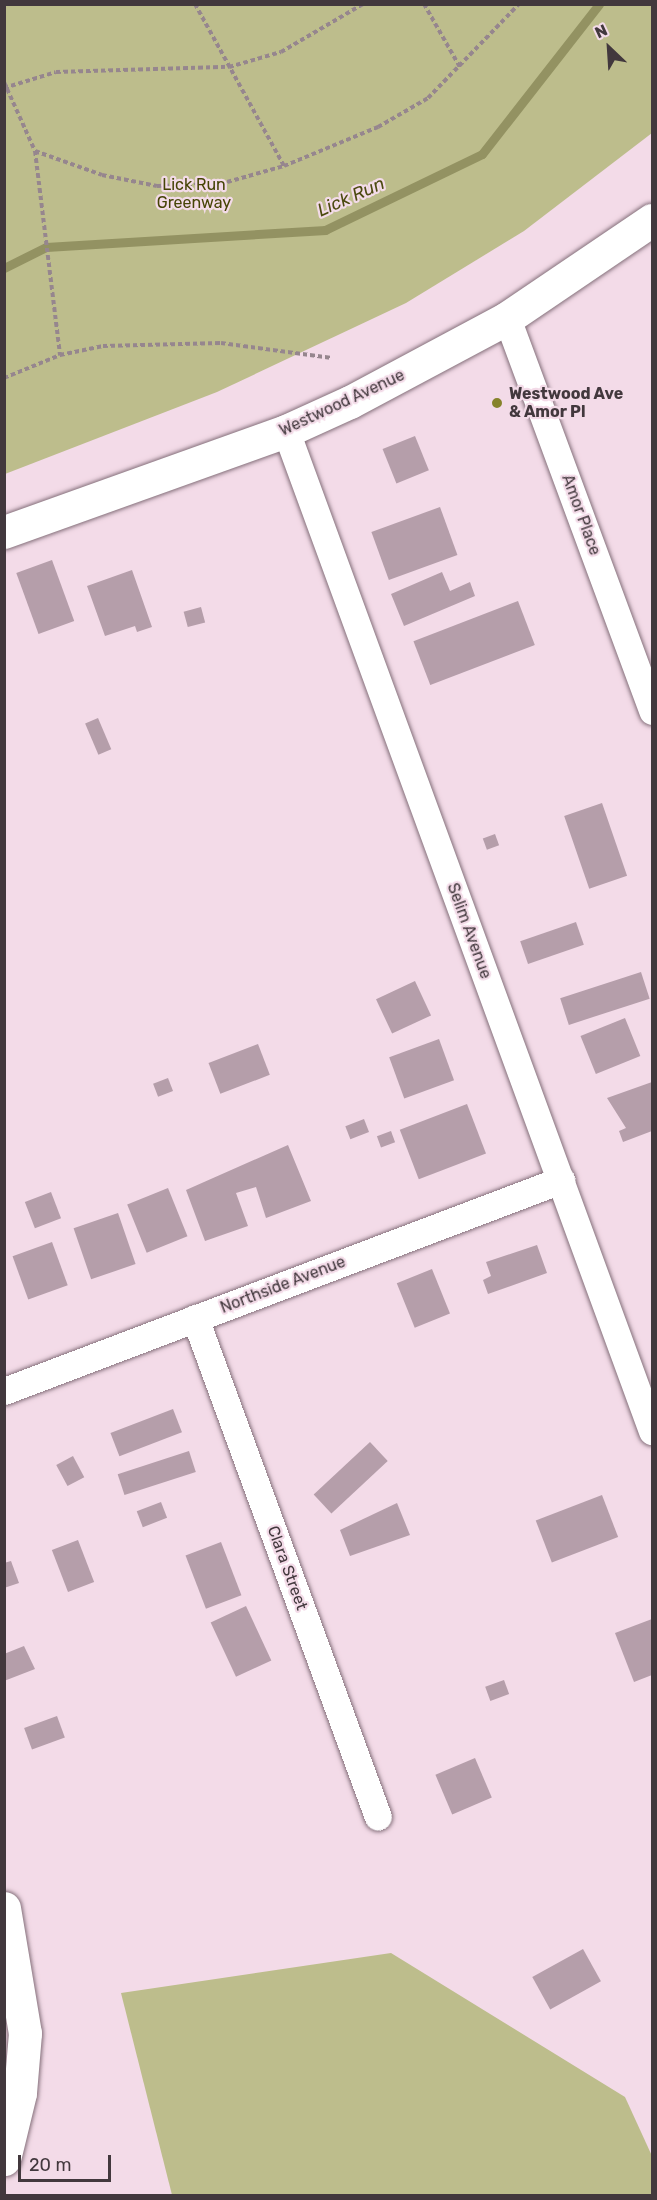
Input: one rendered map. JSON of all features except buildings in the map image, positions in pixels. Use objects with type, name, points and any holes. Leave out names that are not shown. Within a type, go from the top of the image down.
[{"type":"main road","name":"Westwood Avenue","points":[[4,532],[286,431],[507,318],[652,220]]},
{"type":"main road","points":[[4,1908],[25,2033],[20,2093],[4,2159]]},
{"type":"street","name":"Amor Place","points":[[507,318],[652,711]]},
{"type":"street","name":"Selim Avenue","points":[[286,431],[652,1431]]},
{"type":"street","name":"Northside Avenue","points":[[4,1391],[561,1180]]},
{"type":"street","name":"Clara Street","points":[[195,1318],[378,1817]]},
{"type":"path","points":[[195,4],[284,166]]},
{"type":"path","points":[[60,355],[36,188],[35,151],[5,86],[56,72],[229,67],[281,52],[363,4]]},
{"type":"path","points":[[424,4],[460,67]]},
{"type":"path","points":[[35,151],[102,175],[157,186],[220,184],[284,166],[378,127],[428,98],[519,4]]},
{"type":"path","points":[[4,378],[60,355],[103,346],[222,343],[332,358]]},
{"type":"green space","name":"Lick Run Greenway","points":[[5,4],[652,5],[652,133],[524,231],[406,303],[217,392],[5,474]]},
{"type":"green space","points":[[391,1953],[625,2097],[652,2156],[652,2195],[172,2195],[121,1993]]},
{"type":"waterway","name":"Lick Run","points":[[4,268],[46,247],[325,230],[482,154],[599,4]]},
{"type":"place","name":"Westwood Ave & Amor Pl","points":[[497,403]]}]
